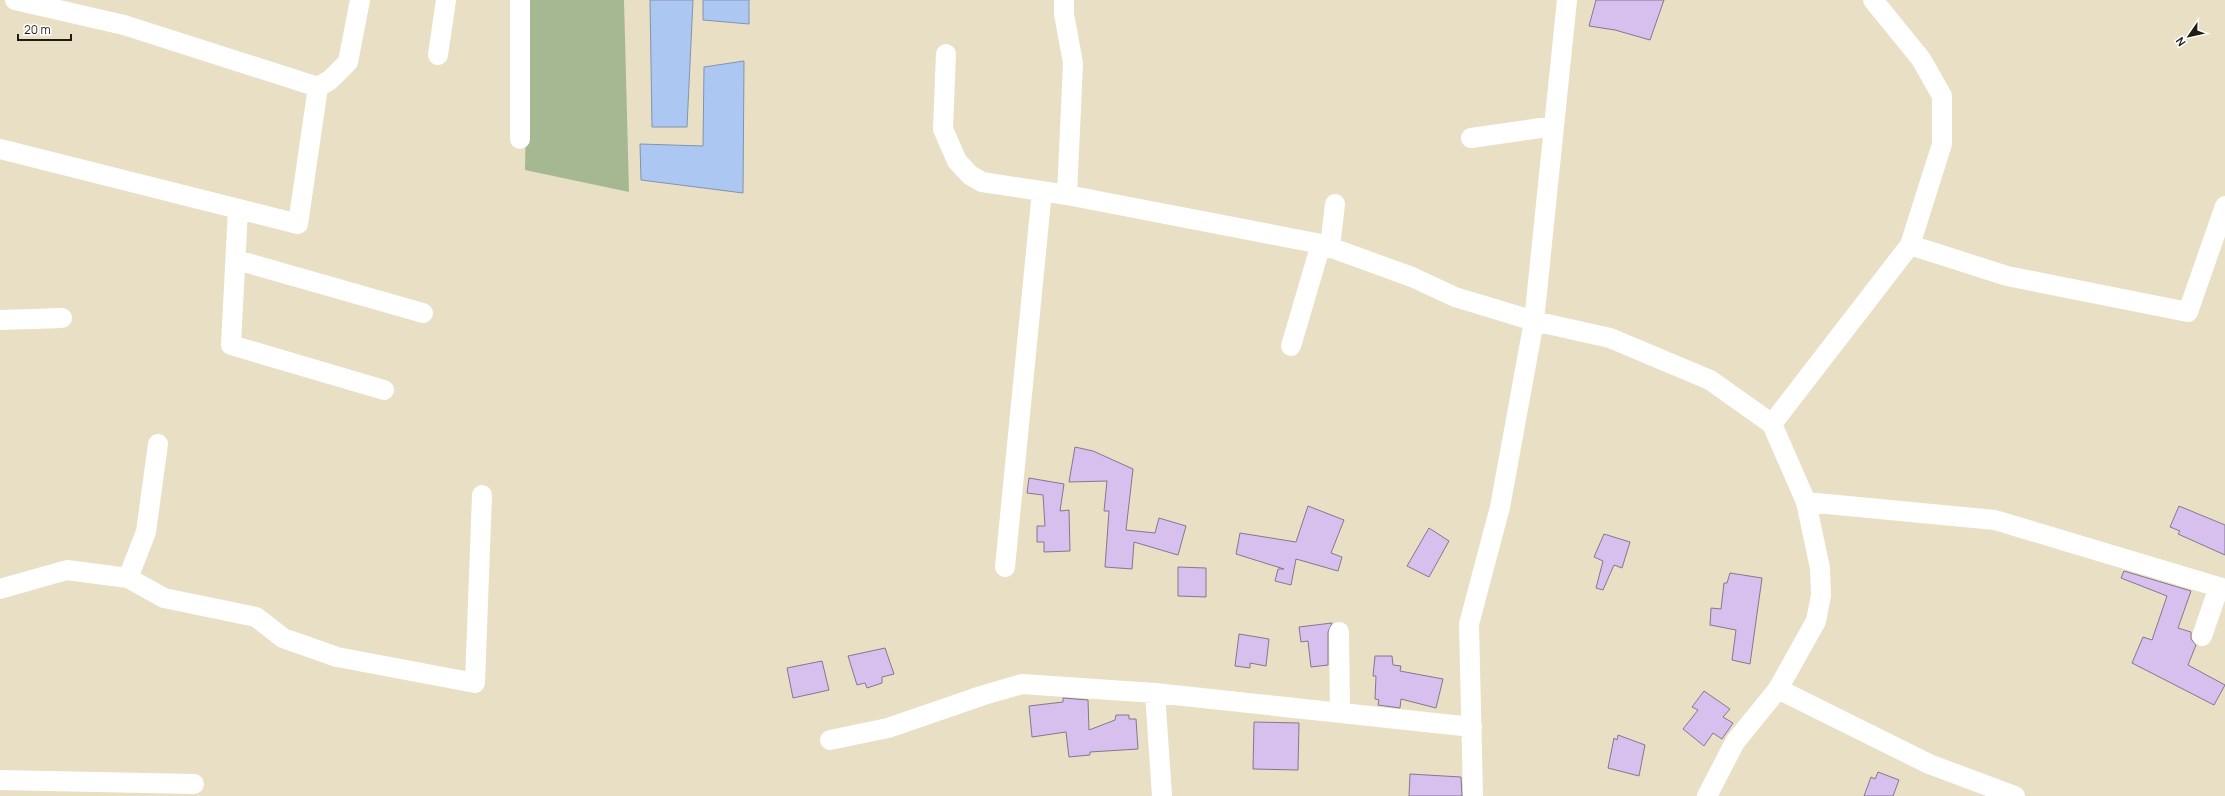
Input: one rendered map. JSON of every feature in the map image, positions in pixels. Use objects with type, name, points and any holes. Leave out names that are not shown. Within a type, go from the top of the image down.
[{"type":"street","points":[[15,0],[124,25],[318,87],[330,80],[348,62],[360,0]]},
{"type":"street","points":[[438,55],[446,0]]},
{"type":"street","points":[[520,0],[520,139]]},
{"type":"street","points":[[1064,0],[1064,14],[1073,63],[1067,195]]},
{"type":"street","points":[[1473,796],[1469,624],[1500,507],[1534,321],[1567,0]]},
{"type":"street","points":[[1772,424],[1910,245],[1942,144],[1942,96],[1921,59],[1873,0]]},
{"type":"street","points":[[946,54],[943,129],[957,161],[970,175],[982,182],[1067,195],[1325,246],[1412,277],[1455,297],[1534,321],[1610,338],[1710,380],[1772,424],[1806,502],[1820,568],[1821,595],[1816,621],[1778,689],[1735,742],[1707,796]]},
{"type":"street","points":[[0,149],[298,224],[318,87]]},
{"type":"street","points":[[1471,138],[1554,126]]},
{"type":"street","points":[[1005,567],[1042,191]]},
{"type":"street","points":[[1291,346],[1325,246],[1335,204]]},
{"type":"street","points":[[1910,245],[2007,276],[2188,312],[2225,206]]},
{"type":"street","points":[[238,209],[237,260],[230,344],[384,390]]},
{"type":"street","points":[[237,260],[423,313]]},
{"type":"street","points":[[0,320],[62,318]]},
{"type":"street","points":[[128,578],[146,532],[158,444]]},
{"type":"street","points":[[0,590],[68,570],[128,578],[164,598],[256,617],[283,638],[337,657],[475,683],[482,496]]},
{"type":"street","points":[[1806,502],[1995,520],[2222,588],[2202,636]]},
{"type":"street","points":[[1339,632],[1340,713]]},
{"type":"street","points":[[830,740],[888,728],[984,695],[1022,684],[1156,692],[1472,727]]},
{"type":"street","points":[[1778,689],[1929,764],[2015,796]]},
{"type":"street","points":[[1156,692],[1162,796]]},
{"type":"street","points":[[0,780],[194,784]]},
{"type":"green space","points":[[528,0],[624,0],[629,192],[525,170]]},
{"type":"water","points":[[650,0],[693,0],[687,127],[652,127]]},
{"type":"water","points":[[703,0],[749,0],[749,24],[703,20]]},
{"type":"water","points":[[744,61],[743,193],[641,180],[640,144],[703,146],[704,67]]},
{"type":"building","points":[[1596,0],[1664,0],[1650,40],[1615,30],[1589,26]]},
{"type":"building","points":[[1075,447],[1093,451],[1133,469],[1126,530],[1155,533],[1159,518],[1186,526],[1178,555],[1134,542],[1132,569],[1105,567],[1109,511],[1104,511],[1107,481],[1069,482]]},
{"type":"building","points":[[1029,478],[1064,484],[1060,511],[1069,510],[1070,551],[1044,552],[1044,542],[1037,542],[1037,526],[1045,526],[1043,495],[1027,493]]},
{"type":"building","points":[[1308,506],[1344,520],[1331,553],[1342,557],[1338,571],[1296,559],[1291,585],[1275,581],[1278,569],[1284,569],[1236,554],[1240,533],[1296,542]]},
{"type":"building","points":[[2179,506],[2225,525],[2225,555],[2178,534],[2180,531],[2170,527]]},
{"type":"building","points":[[1429,528],[1449,541],[1429,577],[1407,566]]},
{"type":"building","points":[[1604,534],[1630,542],[1622,568],[1614,565],[1603,590],[1596,588],[1603,561],[1594,557]]},
{"type":"building","points":[[1178,567],[1206,568],[1206,597],[1178,596]]},
{"type":"building","points":[[2124,571],[2191,591],[2178,628],[2191,632],[2191,639],[2196,645],[2188,665],[2225,685],[2214,705],[2132,663],[2143,637],[2152,640],[2167,596],[2121,578]]},
{"type":"building","points":[[1730,573],[1762,578],[1750,664],[1732,660],[1736,630],[1710,625],[1711,608],[1721,609],[1724,583],[1727,583]]},
{"type":"building","points":[[1332,623],[1328,632],[1328,665],[1311,667],[1308,641],[1301,642],[1299,627]]},
{"type":"building","points":[[1239,634],[1269,639],[1266,666],[1250,663],[1250,668],[1235,666]]},
{"type":"building","points":[[885,648],[894,674],[882,677],[882,683],[867,688],[865,683],[857,685],[848,656]]},
{"type":"building","points":[[1375,656],[1392,656],[1393,665],[1401,666],[1400,671],[1443,679],[1436,708],[1401,699],[1400,708],[1378,705],[1379,700],[1375,699],[1376,676],[1373,676]]},
{"type":"building","points":[[822,661],[829,690],[793,698],[787,668]]},
{"type":"building","points":[[1704,691],[1730,709],[1723,717],[1733,723],[1722,739],[1713,733],[1704,746],[1683,729],[1698,710],[1692,707]]},
{"type":"building","points":[[1063,698],[1088,700],[1089,730],[1115,720],[1116,715],[1129,715],[1129,719],[1136,719],[1138,749],[1090,752],[1090,755],[1069,757],[1066,732],[1032,737],[1029,706],[1063,702]]},
{"type":"building","points":[[1254,722],[1299,723],[1298,770],[1253,769]]},
{"type":"building","points":[[1618,735],[1645,745],[1639,776],[1608,768],[1614,738],[1617,740]]},
{"type":"building","points":[[1878,772],[1899,780],[1893,796],[1864,796],[1871,777],[1875,779]]},
{"type":"building","points":[[1410,774],[1461,777],[1462,796],[1409,796]]}]
